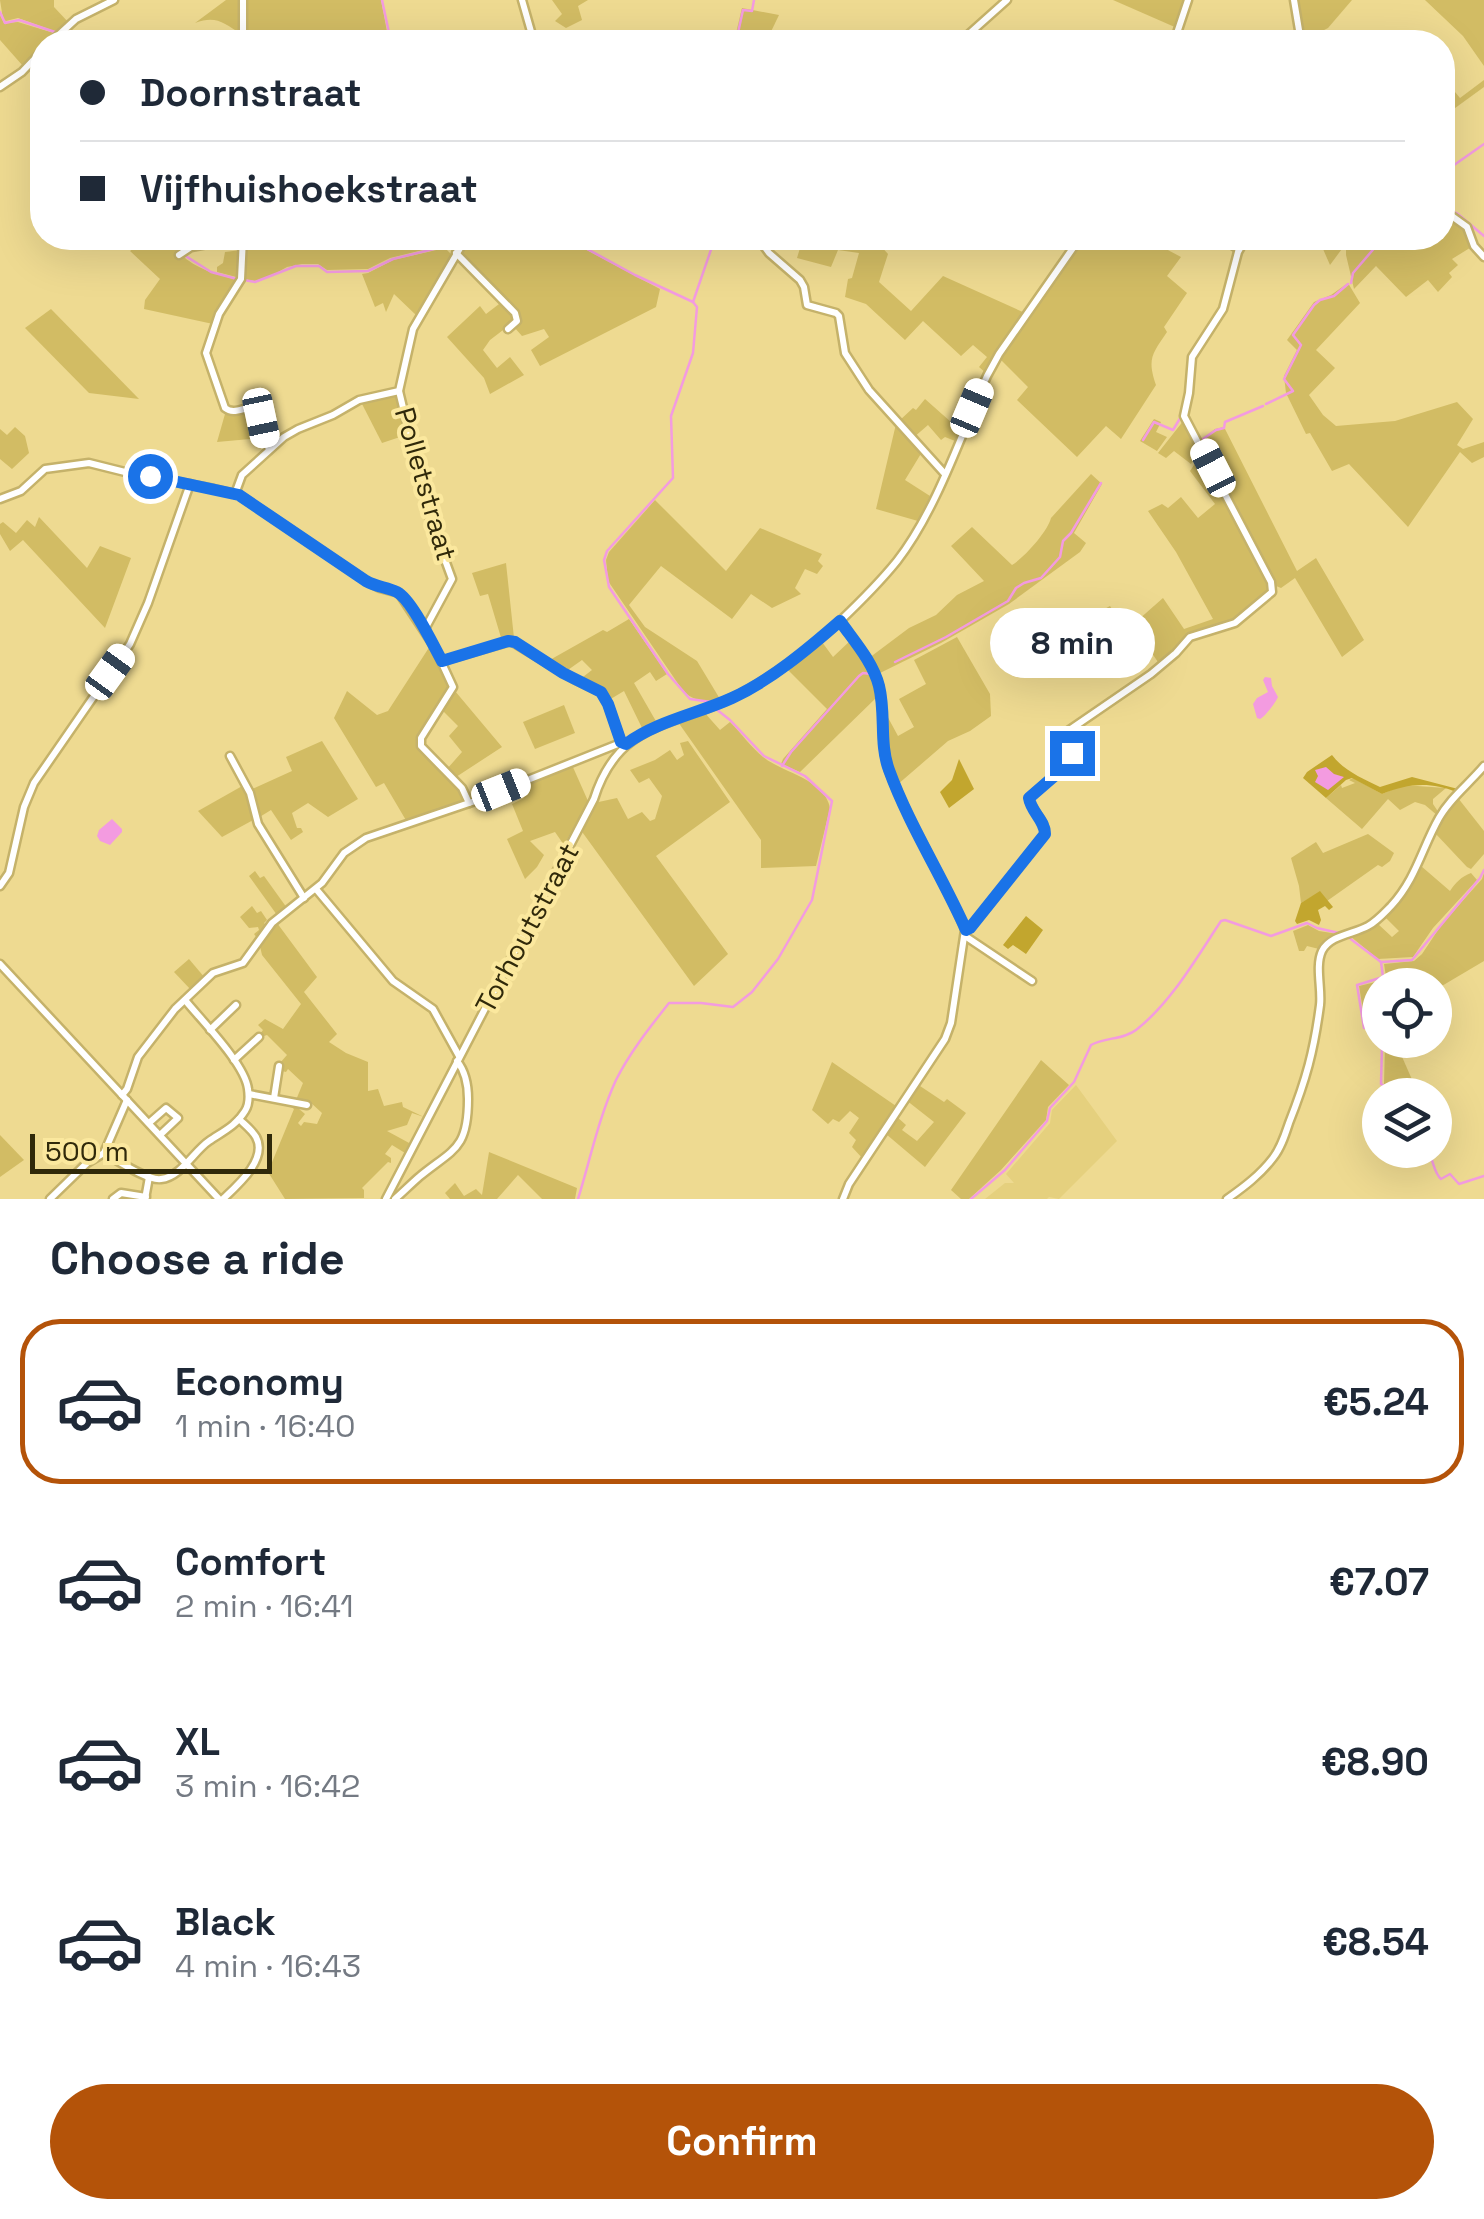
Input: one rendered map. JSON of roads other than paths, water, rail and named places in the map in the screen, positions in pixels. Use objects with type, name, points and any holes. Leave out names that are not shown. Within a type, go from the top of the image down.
[{"type":"street","points":[[64,30],[76,18],[114,0]]},
{"type":"street","points":[[243,0],[243,30]]},
{"type":"street","points":[[522,0],[531,30]]},
{"type":"street","points":[[973,30],[1007,0]]},
{"type":"street","points":[[1178,30],[1188,0]]},
{"type":"street","points":[[1294,0],[1299,30]]},
{"type":"street","points":[[0,86],[30,64]]},
{"type":"street","points":[[1455,218],[1468,227],[1474,246],[1484,257]]},
{"type":"street","points":[[179,255],[186,250]]},
{"type":"street","points":[[241,250],[242,279],[219,314],[206,353],[225,408],[230,412],[257,408],[268,450]]},
{"type":"street","points":[[767,250],[800,280],[807,306],[839,316],[845,353],[869,390],[944,473]]},
{"type":"street","points":[[50,1199],[87,1163],[104,1153],[138,1057],[174,1009],[213,974],[243,963],[264,932],[316,889],[344,854],[360,841],[623,743],[750,689],[840,621],[896,562],[920,525],[986,376],[1072,250]]},
{"type":"street","points":[[843,1199],[849,1184],[945,1039],[965,933],[1045,834],[1029,798],[1074,759],[1064,740],[1066,733],[1151,674],[1190,637],[1236,623],[1273,590],[1184,416],[1192,357],[1223,309],[1239,250]]},
{"type":"street","points":[[458,251],[515,313],[518,321],[508,329]]},
{"type":"street","name":"Polletstraat","points":[[424,630],[452,579],[430,517],[399,391],[412,329],[458,251]]},
{"type":"street","name":"Polletstraat","points":[[236,494],[242,476],[268,450],[298,429],[358,400],[399,391]]},
{"type":"street","points":[[0,499],[22,491],[45,469],[94,463],[236,494],[366,581],[400,593],[442,661],[453,688],[421,738],[421,746],[462,788],[470,802]]},
{"type":"street","points":[[0,886],[10,870],[24,807],[34,783],[132,640],[190,484]]},
{"type":"street","points":[[840,621],[873,668],[880,690],[887,766],[965,933],[1032,982]]},
{"type":"street","points":[[442,661],[511,641],[601,692],[623,743]]},
{"type":"street","name":"Torhoutstraat","points":[[386,1199],[623,743]]},
{"type":"street","points":[[230,756],[250,793],[258,824],[304,898]]},
{"type":"street","points":[[1227,1199],[1258,1176],[1275,1156],[1300,1098],[1316,1040],[1323,949],[1332,940],[1376,921],[1395,902],[1421,862],[1440,816],[1484,766]]},
{"type":"street","points":[[316,889],[400,987],[433,1010],[462,1068],[468,1094],[463,1136],[451,1154],[395,1199]]},
{"type":"street","points":[[0,964],[221,1199],[252,1168],[259,1149],[256,1137],[238,1119]]},
{"type":"street","points":[[104,1153],[160,1180],[223,1132],[248,1106],[248,1083],[185,1000]]},
{"type":"street","points":[[210,1030],[236,1006]]},
{"type":"street","points":[[234,1060],[260,1037]]},
{"type":"street","points":[[274,1098],[279,1066]]},
{"type":"street","points":[[249,1094],[307,1105]]},
{"type":"street","points":[[149,1123],[166,1108],[177,1116],[160,1135]]},
{"type":"street","points":[[113,1199],[121,1193],[145,1198],[150,1177]]},
{"type":"waterway","points":[[382,0],[388,30]]},
{"type":"waterway","points":[[739,30],[743,10],[752,11],[754,0]]},
{"type":"waterway","points":[[0,12],[5,23],[19,20],[49,30]]},
{"type":"waterway","points":[[1455,164],[1484,144]]},
{"type":"waterway","points":[[1455,213],[1484,236]]},
{"type":"waterway","points":[[244,280],[255,282],[296,266],[319,266],[327,272],[368,271],[393,259],[430,250]]},
{"type":"waterway","points":[[589,250],[697,307],[693,353],[671,416],[673,478],[607,551],[604,560],[609,587],[668,674],[690,699],[711,702]]},
{"type":"waterway","points":[[693,302],[711,250]]},
{"type":"waterway","points":[[1351,283],[1353,273],[1373,250]]},
{"type":"waterway","points":[[184,255],[211,272],[237,279]]},
{"type":"waterway","points":[[1266,404],[1293,391],[1284,379],[1301,345],[1293,335],[1314,305],[1348,284]]},
{"type":"waterway","points":[[1199,439],[1224,428],[1225,422],[1263,406]]},
{"type":"waterway","points":[[1143,440],[1154,422],[1173,430],[1182,415]]},
{"type":"waterway","points":[[895,662],[1008,601],[1024,583],[1041,578],[1060,557],[1063,541],[1101,483]]},
{"type":"waterway","points":[[782,766],[859,676],[871,674]]},
{"type":"waterway","points":[[578,1199],[616,1080],[669,1003],[733,1007],[752,992],[778,959],[812,900],[832,801],[805,776],[764,756],[716,709]]},
{"type":"waterway","points":[[1348,937],[1381,962],[1412,960],[1484,870]]},
{"type":"waterway","points":[[971,1199],[1005,1170],[1047,1121],[1050,1108],[1074,1082],[1091,1045],[1131,1033],[1149,1019],[1183,979],[1221,921],[1271,936],[1307,923],[1339,933]]},
{"type":"waterway","points":[[1381,962],[1382,968]]},
{"type":"waterway","points":[[1362,983],[1357,985],[1362,1016]]},
{"type":"waterway","points":[[1381,1078],[1382,1058]]},
{"type":"waterway","points":[[1434,1168],[1441,1179],[1450,1174],[1459,1184],[1484,1176]]}]
